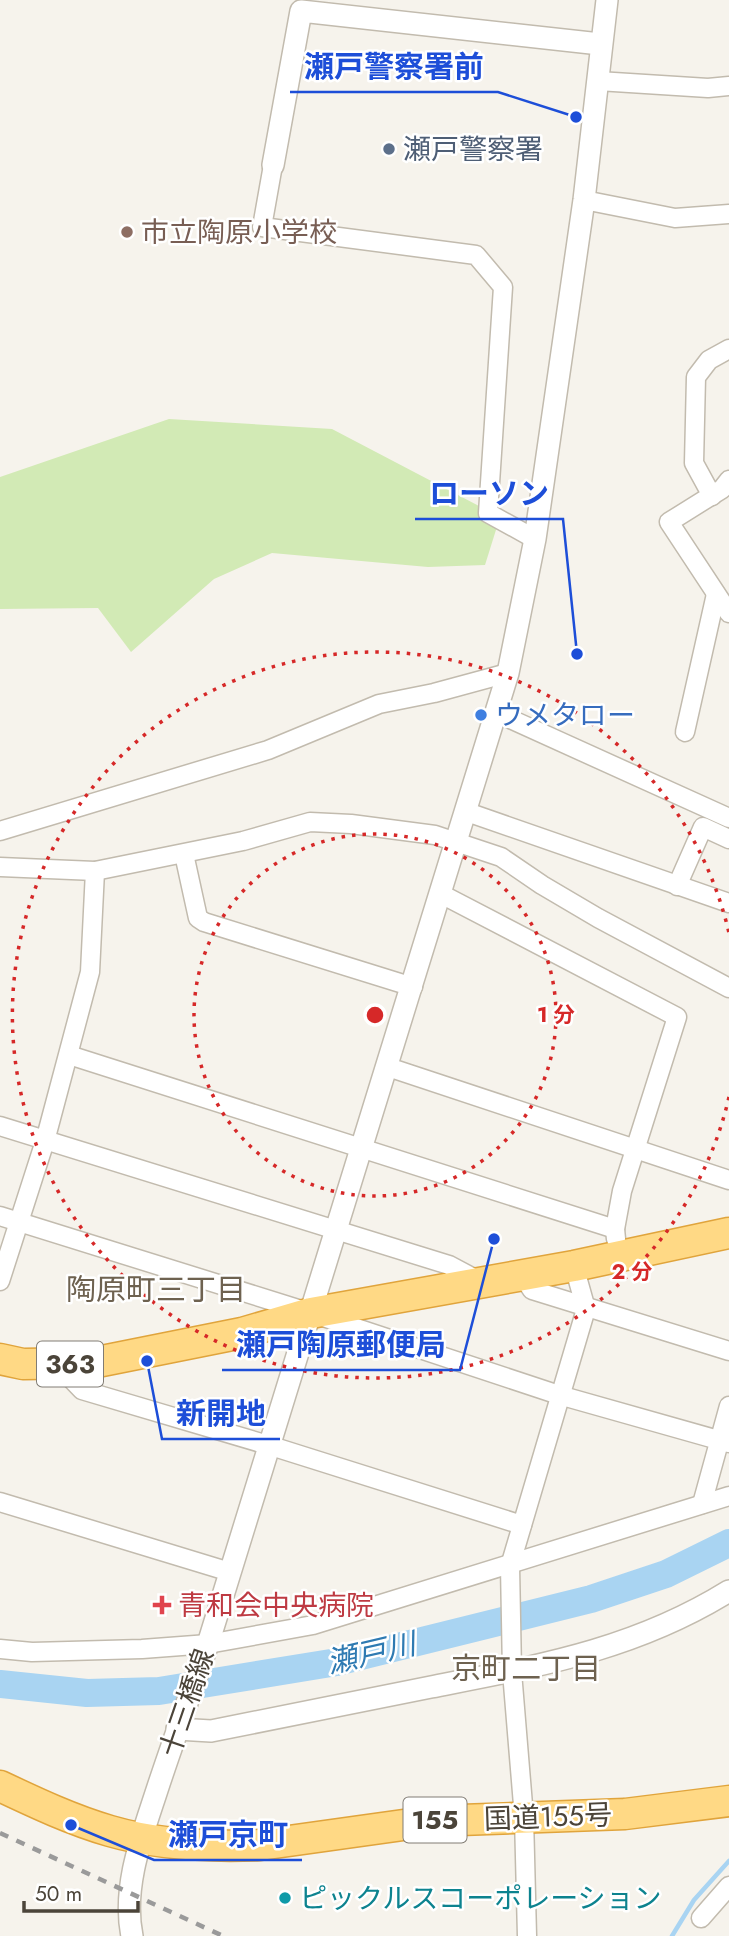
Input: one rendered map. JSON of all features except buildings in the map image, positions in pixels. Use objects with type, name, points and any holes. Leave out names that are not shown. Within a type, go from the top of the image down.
[{"type":"highway","name":"363","points":[[0,1359],[23,1364],[92,1363],[243,1333],[311,1312],[574,1266],[617,1242],[729,1233]]},
{"type":"highway","name":"国道155号","points":[[0,1786],[86,1823],[142,1838],[181,1844],[260,1845],[432,1821],[625,1814],[729,1801]]},
{"type":"street","name":"十三橋線","points":[[132,1936],[129,1902],[142,1838],[179,1723],[206,1651],[509,673],[535,539],[584,200],[607,0]]},
{"type":"street","points":[[535,539],[488,513],[503,287],[477,255],[262,228],[301,11],[600,44]]},
{"type":"street","points":[[598,80],[708,88],[729,86]]},
{"type":"street","points":[[584,200],[675,218],[729,214]]},
{"type":"street","points":[[729,349],[709,360],[696,377],[694,463],[723,491],[669,522],[729,613]]},
{"type":"street","points":[[685,732],[716,594]]},
{"type":"street","points":[[0,831],[268,750],[379,705],[509,673]]},
{"type":"street","points":[[497,713],[729,818]]},
{"type":"street","points":[[467,812],[729,903]]},
{"type":"street","points":[[0,867],[95,871],[243,841],[310,822],[351,824],[435,835],[501,857],[598,918],[729,988]]},
{"type":"street","points":[[677,886],[704,827],[729,839]]},
{"type":"street","points":[[184,854],[198,918],[204,922],[412,987]]},
{"type":"street","points":[[0,1281],[45,1140],[90,972],[95,871]]},
{"type":"street","points":[[69,1055],[360,1147],[617,1242],[622,1191],[677,1017],[441,894]]},
{"type":"street","points":[[388,1067],[729,1180]]},
{"type":"street","points":[[0,1126],[449,1265],[481,1282]]},
{"type":"street","points":[[0,1216],[311,1312],[559,1395],[724,1441]]},
{"type":"street","points":[[527,1936],[524,1817],[512,1662],[510,1572],[586,1308],[574,1266]]},
{"type":"street","points":[[522,1275],[532,1290],[729,1351]]},
{"type":"street","points":[[58,1365],[82,1390],[522,1525]]},
{"type":"street","points":[[702,1504],[724,1441],[729,1406]]},
{"type":"street","points":[[0,1649],[32,1652],[142,1649],[206,1651],[510,1572],[729,1496]]},
{"type":"street","points":[[0,1502],[230,1572]]},
{"type":"street","points":[[179,1723],[211,1731],[512,1662],[550,1665],[636,1638],[705,1606],[729,1591]]},
{"type":"street","points":[[701,1918],[729,1886]]},
{"type":"green space","points":[[169,419],[332,429],[500,517],[485,565],[428,567],[272,553],[214,579],[131,652],[98,608],[0,609],[0,477]]},
{"type":"waterway","name":"瀬戸川","points":[[0,1684],[87,1693],[159,1691],[337,1662],[591,1599],[666,1574],[729,1543]]},
{"type":"waterway","points":[[672,1936],[694,1900],[729,1861]]},
{"type":"railway","points":[[0,1833],[223,1936]]},
{"type":"place","name":"瀬戸警察署前","points":[[576,117]]},
{"type":"place","name":"瀬戸警察署","points":[[389,149]]},
{"type":"place","name":"市立陶原小学校","points":[[127,232]]},
{"type":"place","name":"ローソン","points":[[577,654]]},
{"type":"place","name":"ウメタロー","points":[[481,715]]},
{"type":"place","name":"瀬戸陶原郵便局","points":[[494,1239]]},
{"type":"place","name":"新開地","points":[[147,1361]]},
{"type":"place","name":"青和会中央病院","points":[[162,1605]]},
{"type":"place","name":"瀬戸京町","points":[[71,1825]]},
{"type":"place","name":"ピックルスコーポレーション","points":[[285,1898]]},
{"type":"district","name":"陶原町三丁目","points":[[156,1289]]},
{"type":"district","name":"京町二丁目","points":[[526,1668]]}]
